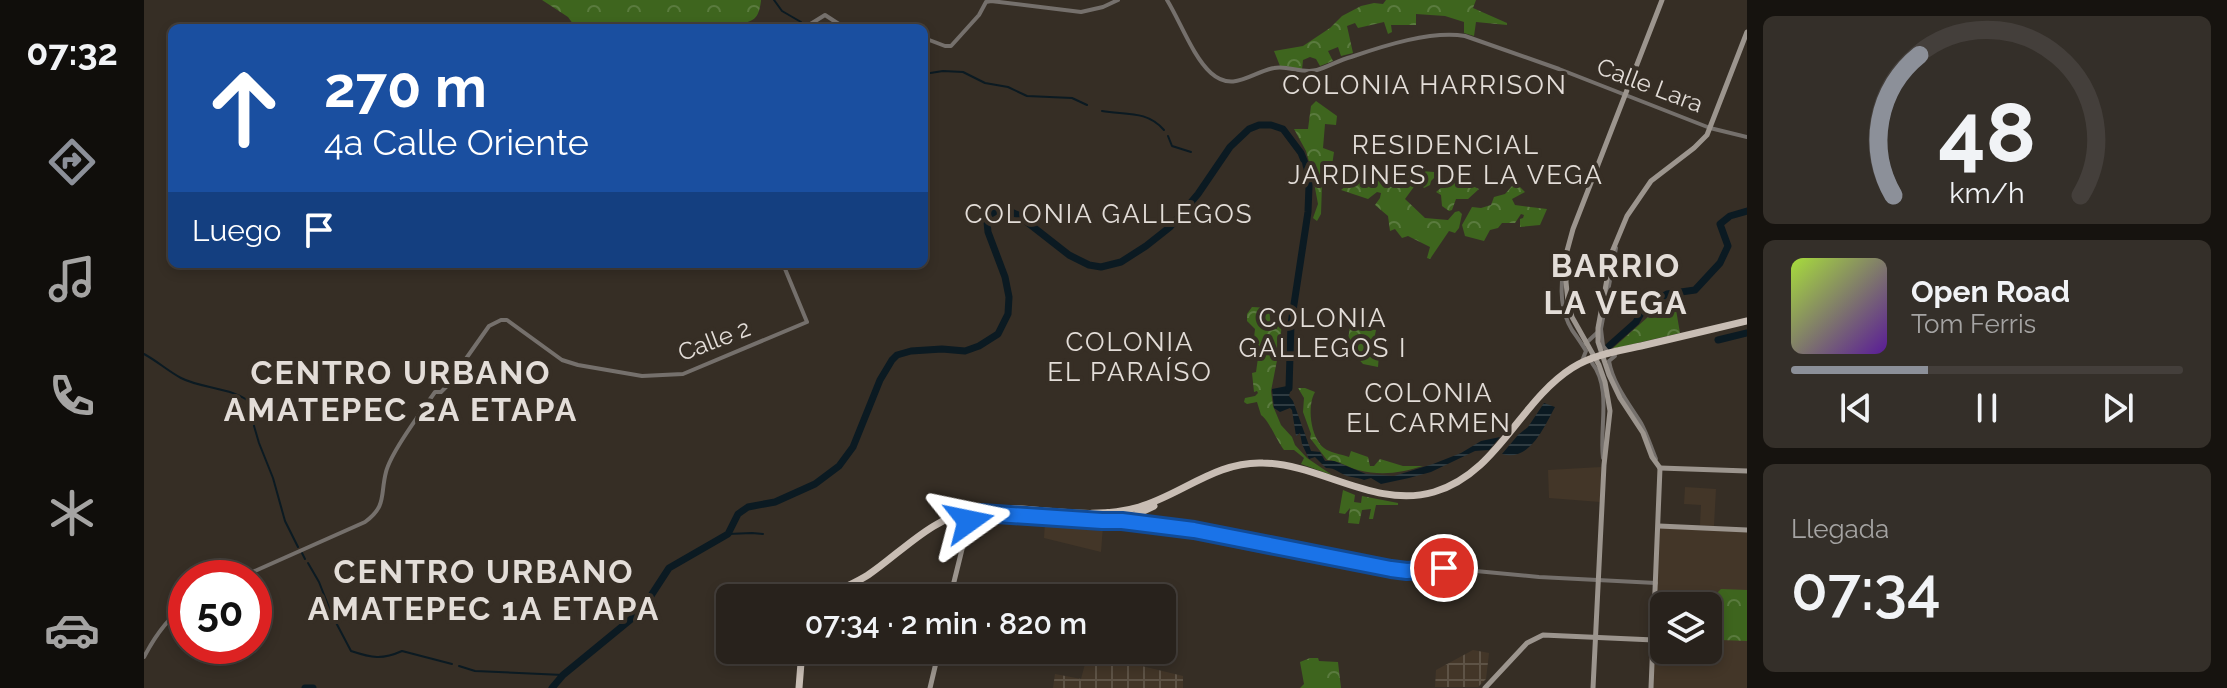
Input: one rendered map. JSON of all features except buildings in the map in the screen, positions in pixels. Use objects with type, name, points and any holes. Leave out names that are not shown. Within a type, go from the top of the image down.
[{"type":"highway","points":[[957,514],[1122,521],[1209,478],[1259,466],[1289,469],[1375,495],[1405,500],[1425,498],[1465,483],[1486,464],[1547,391],[1578,364],[1747,323]]},
{"type":"highway","points":[[1547,391],[1566,376],[1615,354]]},
{"type":"highway","points":[[851,584],[932,527],[957,514],[1000,509],[1076,515],[1124,510],[1148,504],[1213,473],[1261,462],[1284,464],[1382,493],[1407,496],[1448,487],[1486,464]]},
{"type":"highway","points":[[861,584],[942,525],[979,510]]},
{"type":"highway","points":[[1122,521],[1120,514],[1124,510]]},
{"type":"highway","points":[[802,688],[803,664]]},
{"type":"main road","points":[[1593,688],[1604,465],[1610,418],[1607,390],[1597,358],[1571,314],[1567,294],[1567,251],[1662,0]]},
{"type":"main road","points":[[1656,592],[1659,466],[1615,387],[1597,333],[1612,252],[1627,216],[1647,186],[1707,135],[1747,32]]},
{"type":"main road","points":[[1659,466],[1747,471]]},
{"type":"main road","points":[[954,584],[967,533],[968,514]]},
{"type":"main road","points":[[1659,526],[1747,530]]},
{"type":"main road","points":[[1485,688],[1527,643],[1543,635],[1650,640]]},
{"type":"main road","points":[[930,688],[936,664]]},
{"type":"main road","points":[[1651,688],[1652,664]]},
{"type":"street","points":[[928,40],[951,46],[979,15],[986,2],[1081,12],[1118,0]]},
{"type":"street","name":"Calle Lara","points":[[1167,0],[1206,67],[1220,80],[1245,80],[1276,67],[1315,71],[1378,49],[1451,33],[1559,69],[1710,128],[1747,137]]},
{"type":"street","points":[[810,24],[825,15],[839,24]]},
{"type":"street","points":[[1567,251],[1562,301],[1568,323],[1586,354],[1578,364]]},
{"type":"street","name":"Calle 2","points":[[272,563],[375,515],[382,501],[387,467],[438,392],[489,326],[501,320],[512,322],[562,360],[583,366],[642,376],[683,374],[807,322],[785,268]]},
{"type":"street","points":[[1583,346],[1600,326]]},
{"type":"street","points":[[1600,326],[1604,348],[1615,354],[1609,361],[1613,373],[1645,431],[1659,466]]},
{"type":"street","points":[[1592,363],[1600,379]]},
{"type":"street","points":[[1604,465],[1600,374],[1609,369],[1613,373]]},
{"type":"street","points":[[1122,521],[1194,530],[1407,571],[1444,568],[1656,583]]},
{"type":"street","points":[[144,657],[168,623]]},
{"type":"shaded area","points":[[1601,467],[1600,502],[1549,498],[1548,470]]},
{"type":"shaded area","points":[[1685,487],[1716,489],[1714,526],[1700,525],[1701,505],[1684,504]]},
{"type":"shaded area","points":[[1045,522],[1103,526],[1101,552],[1044,538]]},
{"type":"shaded area","points":[[1659,526],[1747,530],[1747,688],[1652,688],[1653,664],[1722,664],[1722,592],[1656,592]]},
{"type":"shaded area","points":[[1473,650],[1489,653],[1486,679],[1478,687],[1435,687],[1436,670]]},
{"type":"shaded area","points":[[1085,664],[1133,664],[1183,676],[1183,688],[1053,688],[1055,674],[1081,679]]},
{"type":"green space","points":[[542,0],[761,0],[756,17],[744,24],[573,24],[568,17]]},
{"type":"green space","points":[[1386,0],[1476,0],[1473,8],[1507,25],[1476,22],[1474,36],[1464,33],[1464,22],[1445,16],[1416,14],[1416,25],[1391,25],[1392,32],[1388,34],[1384,22],[1358,28],[1355,23],[1347,26],[1353,53],[1341,56],[1338,47],[1328,51],[1333,61],[1320,66],[1316,59],[1310,57],[1303,60],[1302,70],[1280,66],[1274,51],[1303,46],[1342,16],[1361,6],[1383,4]]},
{"type":"green space","points":[[1316,101],[1337,116],[1336,125],[1325,124],[1323,148],[1334,152],[1330,179],[1319,178],[1322,185],[1321,214],[1317,221],[1313,218],[1318,204],[1312,172],[1306,151],[1294,129],[1308,129],[1311,106]]},
{"type":"green space","points":[[1408,170],[1434,172],[1430,185],[1424,188],[1416,184],[1405,199],[1425,218],[1448,220],[1455,212],[1462,214],[1459,228],[1455,233],[1449,231],[1430,259],[1427,258],[1430,247],[1408,236],[1402,238],[1395,229],[1390,231],[1388,216],[1375,205],[1381,193],[1377,192],[1368,199],[1341,190],[1354,179],[1373,185],[1377,174],[1388,171],[1388,179],[1407,180]]},
{"type":"green space","points":[[1449,176],[1479,189],[1468,199],[1456,199],[1449,211],[1442,206],[1441,195],[1436,192],[1442,187],[1451,186]]},
{"type":"green space","points":[[1512,186],[1519,186],[1525,192],[1512,199],[1515,205],[1547,209],[1540,225],[1520,227],[1520,219],[1524,215],[1521,214],[1515,223],[1502,223],[1490,230],[1484,241],[1465,236],[1462,225],[1472,207],[1491,205],[1494,197],[1505,194]]},
{"type":"green space","points":[[1675,304],[1680,333],[1612,349],[1658,308]]},
{"type":"green space","points":[[1252,307],[1269,308],[1271,327],[1277,329],[1283,308],[1271,391],[1273,406],[1295,445],[1307,458],[1332,475],[1301,464],[1304,458],[1294,450],[1284,450],[1261,415],[1257,402],[1244,402],[1245,398],[1258,393],[1254,392],[1252,373],[1256,372],[1258,358],[1250,349],[1253,347],[1255,329],[1247,321]]},
{"type":"green space","points":[[1350,327],[1376,330],[1372,350],[1379,354],[1378,367],[1363,364],[1352,351],[1349,344]]},
{"type":"green space","points":[[1298,388],[1315,392],[1311,421],[1319,443],[1326,450],[1349,457],[1351,451],[1368,457],[1370,466],[1380,459],[1403,466],[1423,466],[1399,472],[1375,473],[1327,460],[1310,438],[1303,412],[1304,398]]},
{"type":"green space","points":[[1343,490],[1355,495],[1354,502],[1361,503],[1362,496],[1398,505],[1376,505],[1373,519],[1369,519],[1371,509],[1362,510],[1359,524],[1348,523],[1350,508],[1345,514],[1339,513]]},
{"type":"green space","points":[[1721,589],[1747,590],[1747,641],[1722,640],[1722,592],[1718,592]]},
{"type":"green space","points":[[1310,658],[1338,662],[1341,688],[1300,688],[1304,684],[1300,662]]},
{"type":"water","points":[[1289,381],[1292,390],[1289,396],[1311,451],[1320,452],[1325,461],[1334,461],[1366,474],[1394,476],[1461,453],[1481,441],[1500,437],[1489,450],[1475,451],[1431,472],[1409,478],[1381,484],[1371,478],[1364,480],[1347,476],[1326,468],[1315,457],[1309,459],[1300,433],[1296,436],[1292,410],[1280,412],[1274,408],[1272,389],[1287,386]]},
{"type":"water","points":[[1544,403],[1555,407],[1535,441],[1521,453],[1502,454],[1528,427]]},
{"type":"waterway","points":[[774,0],[782,11],[801,22]]},
{"type":"waterway","points":[[928,73],[963,72],[985,83],[1008,87],[1027,96],[1072,98],[1087,105]]},
{"type":"waterway","points":[[1102,111],[1143,116],[1164,130]]},
{"type":"waterway","points":[[552,688],[563,675],[641,611],[669,568],[728,534],[738,514],[748,507],[775,502],[815,484],[839,466],[853,447],[880,380],[897,355],[942,349],[965,351],[998,334],[1008,314],[1009,297],[988,232],[987,222],[991,214],[998,210],[1018,215],[1069,255],[1089,265],[1101,267],[1121,262],[1170,227],[1198,194],[1230,147],[1249,129],[1259,125],[1283,129],[1301,153],[1309,186],[1291,324],[1289,388]]},
{"type":"waterway","points":[[1168,136],[1172,146],[1191,152]]},
{"type":"waterway","points":[[1609,346],[1636,322],[1644,308],[1667,294],[1695,290],[1720,263],[1728,246],[1720,224],[1730,216],[1747,211]]},
{"type":"waterway","points":[[1718,340],[1747,333]]},
{"type":"waterway","points":[[144,354],[181,378],[236,394],[252,404],[259,443],[285,521],[298,547]]},
{"type":"waterway","points":[[728,534],[763,534]]},
{"type":"waterway","points":[[302,553],[305,559]]},
{"type":"waterway","points":[[308,563],[351,651],[377,657],[402,651],[452,664]]},
{"type":"waterway","points":[[459,666],[475,671],[563,675]]},
{"type":"waterway","points":[[305,688],[313,688]]},
{"type":"district","name":"COLONIA HARRISON","points":[[1425,85]]},
{"type":"district","name":"RESIDENCIAL JARDINES DE LA VEGA","points":[[1446,160]]},
{"type":"district","name":"COLONIA GALLEGOS","points":[[1109,214]]},
{"type":"district","name":"BARRIO LA VEGA","points":[[1616,284]]},
{"type":"district","name":"COLONIA GALLEGOS I","points":[[1323,333]]},
{"type":"district","name":"COLONIA EL PARAÍSO","points":[[1130,357]]},
{"type":"district","name":"CENTRO URBANO AMATEPEC 2A ETAPA","points":[[401,390]]},
{"type":"district","name":"COLONIA EL CARMEN","points":[[1429,408]]},
{"type":"district","name":"CENTRO URBANO AMATEPEC 1A ETAPA","points":[[484,590]]},
{"type":"route","points":[[969,521],[968,515],[982,513],[1122,521],[1194,530],[1391,569],[1444,568]]}]
